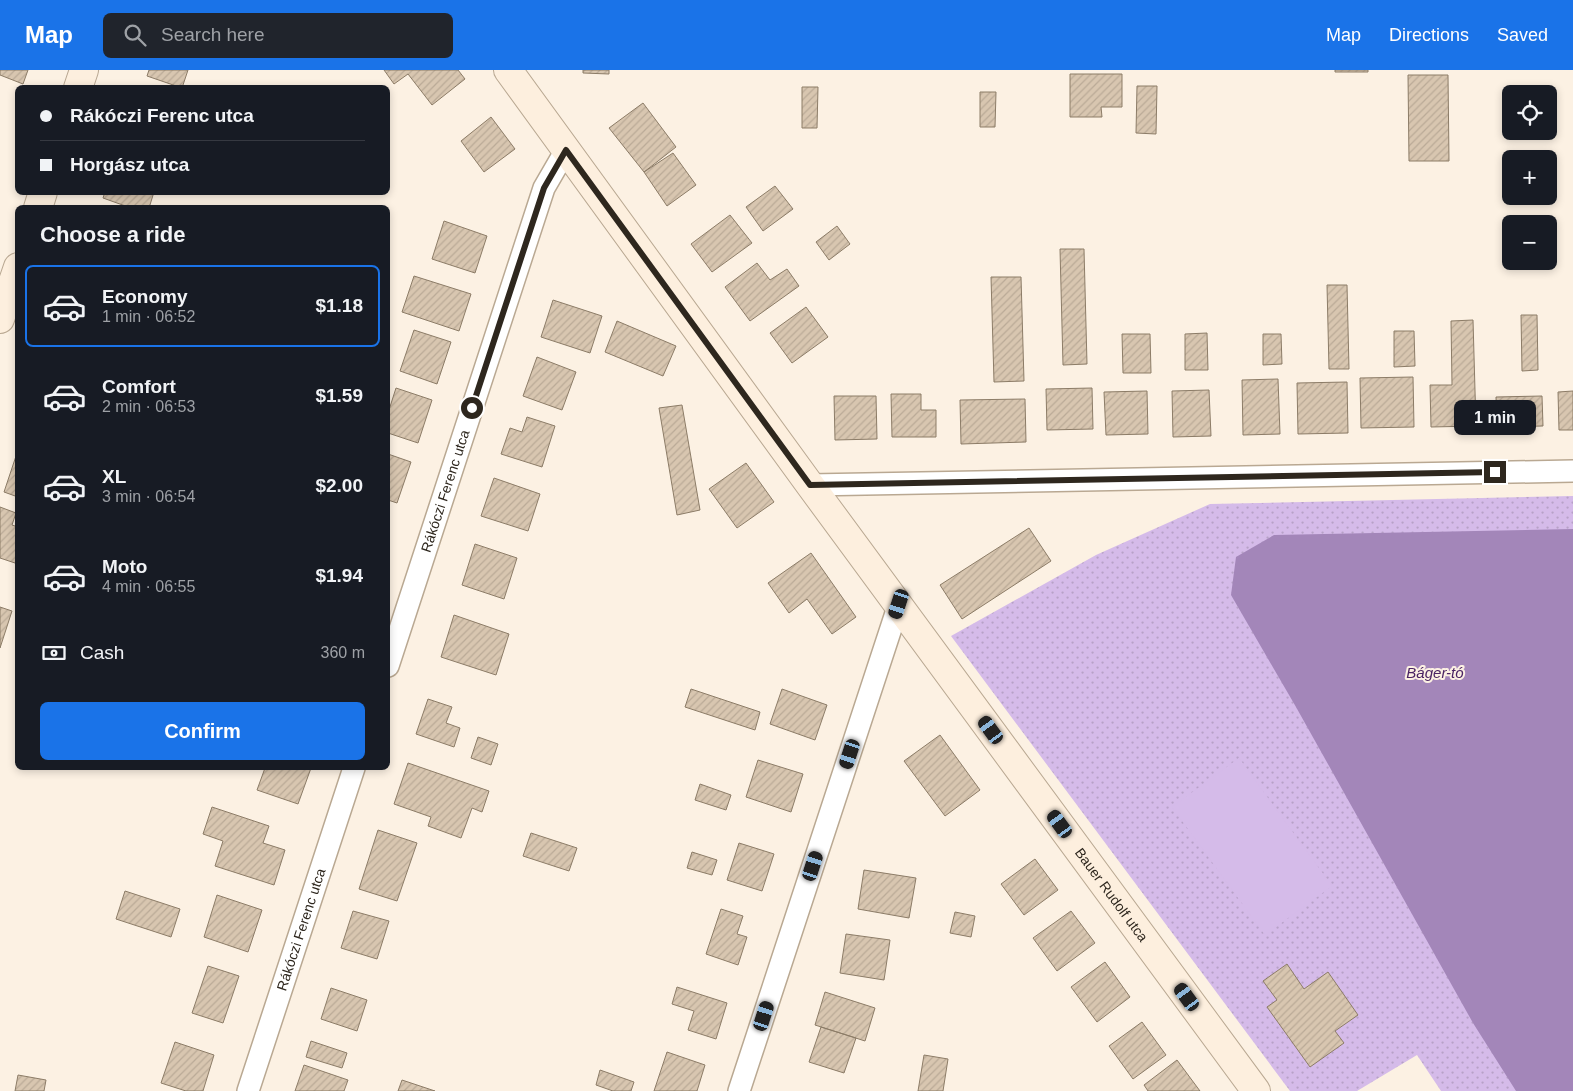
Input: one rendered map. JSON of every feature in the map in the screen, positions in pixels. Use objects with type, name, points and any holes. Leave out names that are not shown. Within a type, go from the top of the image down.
[{"type":"street","points":[[79,85],[84,70]]},
{"type":"street","name":"Bauer Rudolf utca","points":[[508,70],[810,485],[1256,1091]]},
{"type":"street","name":"Rákóczi Ferenc utca","points":[[390,660],[544,188],[566,150]]},
{"type":"street","points":[[0,319],[15,276]]},
{"type":"street","points":[[810,485],[1573,471]]},
{"type":"street","points":[[739,1091],[899,604]]},
{"type":"street","name":"Rákóczi Ferenc utca","points":[[248,1091],[353,770]]},
{"type":"shaded area","points":[[1573,496],[1573,1091],[1441,1091],[1417,1055],[1357,1091],[1290,1091],[951,636],[1096,555],[1210,504]]},
{"type":"shaded area","points":[[1239,758],[1332,886],[1265,935],[1172,807]]},
{"type":"water","name":"Báger-tó","points":[[1573,529],[1573,1091],[1516,1091],[1473,1023],[1231,595],[1236,557],[1274,535]]},
{"type":"building","points":[[0,70],[28,70],[23,84],[0,75]]},
{"type":"building","points":[[149,70],[188,70],[183,85],[173,85],[147,76]]},
{"type":"building","points":[[384,70],[458,70],[465,79],[432,105],[408,74],[394,84]]},
{"type":"building","points":[[583,70],[609,70],[609,74],[583,73]]},
{"type":"building","points":[[1335,70],[1368,70],[1368,72],[1335,72]]},
{"type":"building","points":[[1070,74],[1122,74],[1122,107],[1101,107],[1102,117],[1070,117]]},
{"type":"building","points":[[1408,75],[1448,75],[1449,161],[1409,161]]},
{"type":"building","points":[[1137,86],[1157,86],[1156,134],[1136,133]]},
{"type":"building","points":[[802,87],[818,87],[817,128],[802,128]]},
{"type":"building","points":[[980,92],[996,92],[995,127],[980,127]]},
{"type":"building","points":[[643,103],[676,147],[644,172],[609,128]]},
{"type":"building","points":[[491,117],[515,149],[484,172],[461,141]]},
{"type":"building","points":[[673,153],[696,185],[667,206],[644,172]]},
{"type":"building","points":[[775,186],[793,209],[763,231],[746,207]]},
{"type":"building","points":[[104,195],[153,195],[150,205],[123,205],[103,198]]},
{"type":"building","points":[[730,215],[752,243],[712,272],[691,244]]},
{"type":"building","points":[[444,221],[487,236],[475,273],[432,259]]},
{"type":"building","points":[[837,226],[850,244],[829,260],[816,242]]},
{"type":"building","points":[[1060,249],[1084,249],[1087,364],[1063,365]]},
{"type":"building","points":[[757,263],[770,280],[787,269],[799,286],[750,321],[725,287]]},
{"type":"building","points":[[414,276],[471,294],[459,331],[402,312]]},
{"type":"building","points":[[991,277],[1021,277],[1024,381],[994,382]]},
{"type":"building","points":[[1327,285],[1347,285],[1349,369],[1329,369]]},
{"type":"building","points":[[553,300],[602,316],[590,353],[541,337]]},
{"type":"building","points":[[806,307],[828,337],[792,363],[770,333]]},
{"type":"building","points":[[1521,315],[1537,315],[1538,370],[1522,371]]},
{"type":"building","points":[[1473,320],[1476,426],[1431,427],[1430,385],[1452,385],[1451,321]]},
{"type":"building","points":[[617,321],[676,346],[663,376],[605,352]]},
{"type":"building","points":[[414,330],[451,342],[437,384],[400,371]]},
{"type":"building","points":[[1394,331],[1414,331],[1415,366],[1394,367]]},
{"type":"building","points":[[1207,333],[1208,370],[1185,370],[1185,334]]},
{"type":"building","points":[[1122,334],[1150,334],[1151,373],[1123,373]]},
{"type":"building","points":[[1263,334],[1281,334],[1282,364],[1263,365]]},
{"type":"building","points":[[537,357],[576,372],[562,410],[523,396]]},
{"type":"building","points":[[1413,377],[1414,427],[1361,428],[1360,378]]},
{"type":"building","points":[[1278,379],[1280,434],[1243,435],[1242,380]]},
{"type":"building","points":[[1347,382],[1348,433],[1298,434],[1297,383]]},
{"type":"building","points":[[396,388],[432,400],[418,443],[390,434],[390,407]]},
{"type":"building","points":[[1092,388],[1093,429],[1047,430],[1046,389]]},
{"type":"building","points":[[1209,390],[1211,436],[1173,437],[1172,391]]},
{"type":"building","points":[[1147,391],[1148,434],[1106,435],[1104,392]]},
{"type":"building","points":[[1573,391],[1573,430],[1559,430],[1558,392]]},
{"type":"building","points":[[891,394],[921,394],[921,410],[936,410],[936,437],[892,437]]},
{"type":"building","points":[[834,396],[876,396],[877,439],[835,440]]},
{"type":"building","points":[[1542,396],[1543,426],[1497,427],[1496,397]]},
{"type":"building","points":[[1025,399],[1026,442],[961,444],[960,400]]},
{"type":"building","points":[[682,405],[700,510],[677,515],[659,408]]},
{"type":"building","points":[[527,417],[555,426],[542,467],[501,454],[510,428],[522,432]]},
{"type":"building","points":[[390,455],[411,462],[397,503],[390,501]]},
{"type":"building","points":[[15,459],[15,496],[4,492]]},
{"type":"building","points":[[746,463],[774,502],[737,528],[709,489]]},
{"type":"building","points":[[494,478],[540,494],[528,531],[481,516]]},
{"type":"building","points":[[0,507],[15,513],[12,525],[15,526],[15,563],[0,558]]},
{"type":"building","points":[[1029,528],[1051,561],[962,619],[940,585]]},
{"type":"building","points":[[475,544],[517,558],[504,599],[462,585]]},
{"type":"building","points":[[811,553],[856,617],[832,634],[807,599],[789,613],[768,583]]},
{"type":"building","points":[[0,607],[12,611],[0,648]]},
{"type":"building","points":[[454,615],[509,634],[496,675],[441,657]]},
{"type":"building","points":[[691,689],[760,712],[755,730],[685,707]]},
{"type":"building","points":[[782,689],[827,705],[815,740],[770,724]]},
{"type":"building","points":[[428,699],[452,707],[446,723],[460,728],[454,747],[416,734]]},
{"type":"building","points":[[940,735],[980,790],[945,816],[904,761]]},
{"type":"building","points":[[478,737],[498,744],[491,765],[471,758]]},
{"type":"building","points":[[758,760],[803,774],[791,812],[746,797]]},
{"type":"building","points":[[408,763],[489,791],[482,812],[472,808],[461,838],[428,826],[431,817],[394,804]]},
{"type":"building","points":[[264,770],[310,770],[298,804],[257,790]]},
{"type":"building","points":[[700,784],[731,795],[726,810],[695,800]]},
{"type":"building","points":[[212,807],[269,826],[263,843],[285,850],[274,885],[215,866],[223,841],[203,834]]},
{"type":"building","points":[[378,830],[417,843],[397,901],[359,889]]},
{"type":"building","points":[[531,833],[577,848],[569,871],[523,856]]},
{"type":"building","points":[[739,843],[774,854],[762,891],[727,880]]},
{"type":"building","points":[[692,852],[717,860],[712,875],[687,868]]},
{"type":"building","points":[[1035,859],[1058,890],[1024,915],[1001,884]]},
{"type":"building","points":[[864,870],[916,878],[909,918],[858,909]]},
{"type":"building","points":[[125,891],[180,909],[171,937],[116,919]]},
{"type":"building","points":[[217,895],[262,910],[248,952],[204,937]]},
{"type":"building","points":[[721,909],[743,916],[737,934],[747,937],[738,965],[706,954]]},
{"type":"building","points":[[353,911],[389,921],[377,959],[341,948]]},
{"type":"building","points":[[1071,911],[1095,943],[1057,971],[1033,938]]},
{"type":"building","points":[[955,912],[975,916],[971,937],[950,933]]},
{"type":"building","points":[[846,934],[890,940],[884,980],[840,973]]},
{"type":"building","points":[[1105,962],[1130,997],[1097,1022],[1071,987]]},
{"type":"building","points":[[1287,964],[1304,989],[1328,972],[1358,1015],[1335,1031],[1344,1043],[1310,1067],[1267,1007],[1277,1000],[1263,981]]},
{"type":"building","points":[[208,966],[239,976],[223,1023],[192,1013]]},
{"type":"building","points":[[677,987],[727,1003],[716,1039],[688,1030],[694,1011],[672,1004]]},
{"type":"building","points":[[331,988],[367,1000],[357,1031],[321,1019]]},
{"type":"building","points":[[825,992],[875,1008],[865,1041],[815,1025]]},
{"type":"building","points":[[1142,1022],[1166,1055],[1133,1079],[1109,1046]]},
{"type":"building","points":[[821,1027],[856,1038],[844,1073],[809,1062]]},
{"type":"building","points":[[311,1041],[347,1053],[342,1068],[306,1057]]},
{"type":"building","points":[[175,1042],[214,1055],[203,1091],[186,1091],[161,1083]]},
{"type":"building","points":[[667,1052],[705,1065],[697,1091],[654,1091]]},
{"type":"building","points":[[924,1055],[948,1059],[943,1091],[918,1091]]},
{"type":"building","points":[[1177,1060],[1200,1091],[1148,1091],[1144,1085]]},
{"type":"building","points":[[304,1065],[348,1080],[344,1091],[295,1091]]},
{"type":"building","points":[[600,1070],[634,1082],[631,1091],[613,1091],[596,1085]]},
{"type":"building","points":[[18,1075],[46,1080],[44,1091],[15,1091]]},
{"type":"building","points":[[402,1080],[435,1091],[398,1091]]},
{"type":"route","points":[[472,408],[544,188],[566,150],[810,485],[1495,472]]}]
